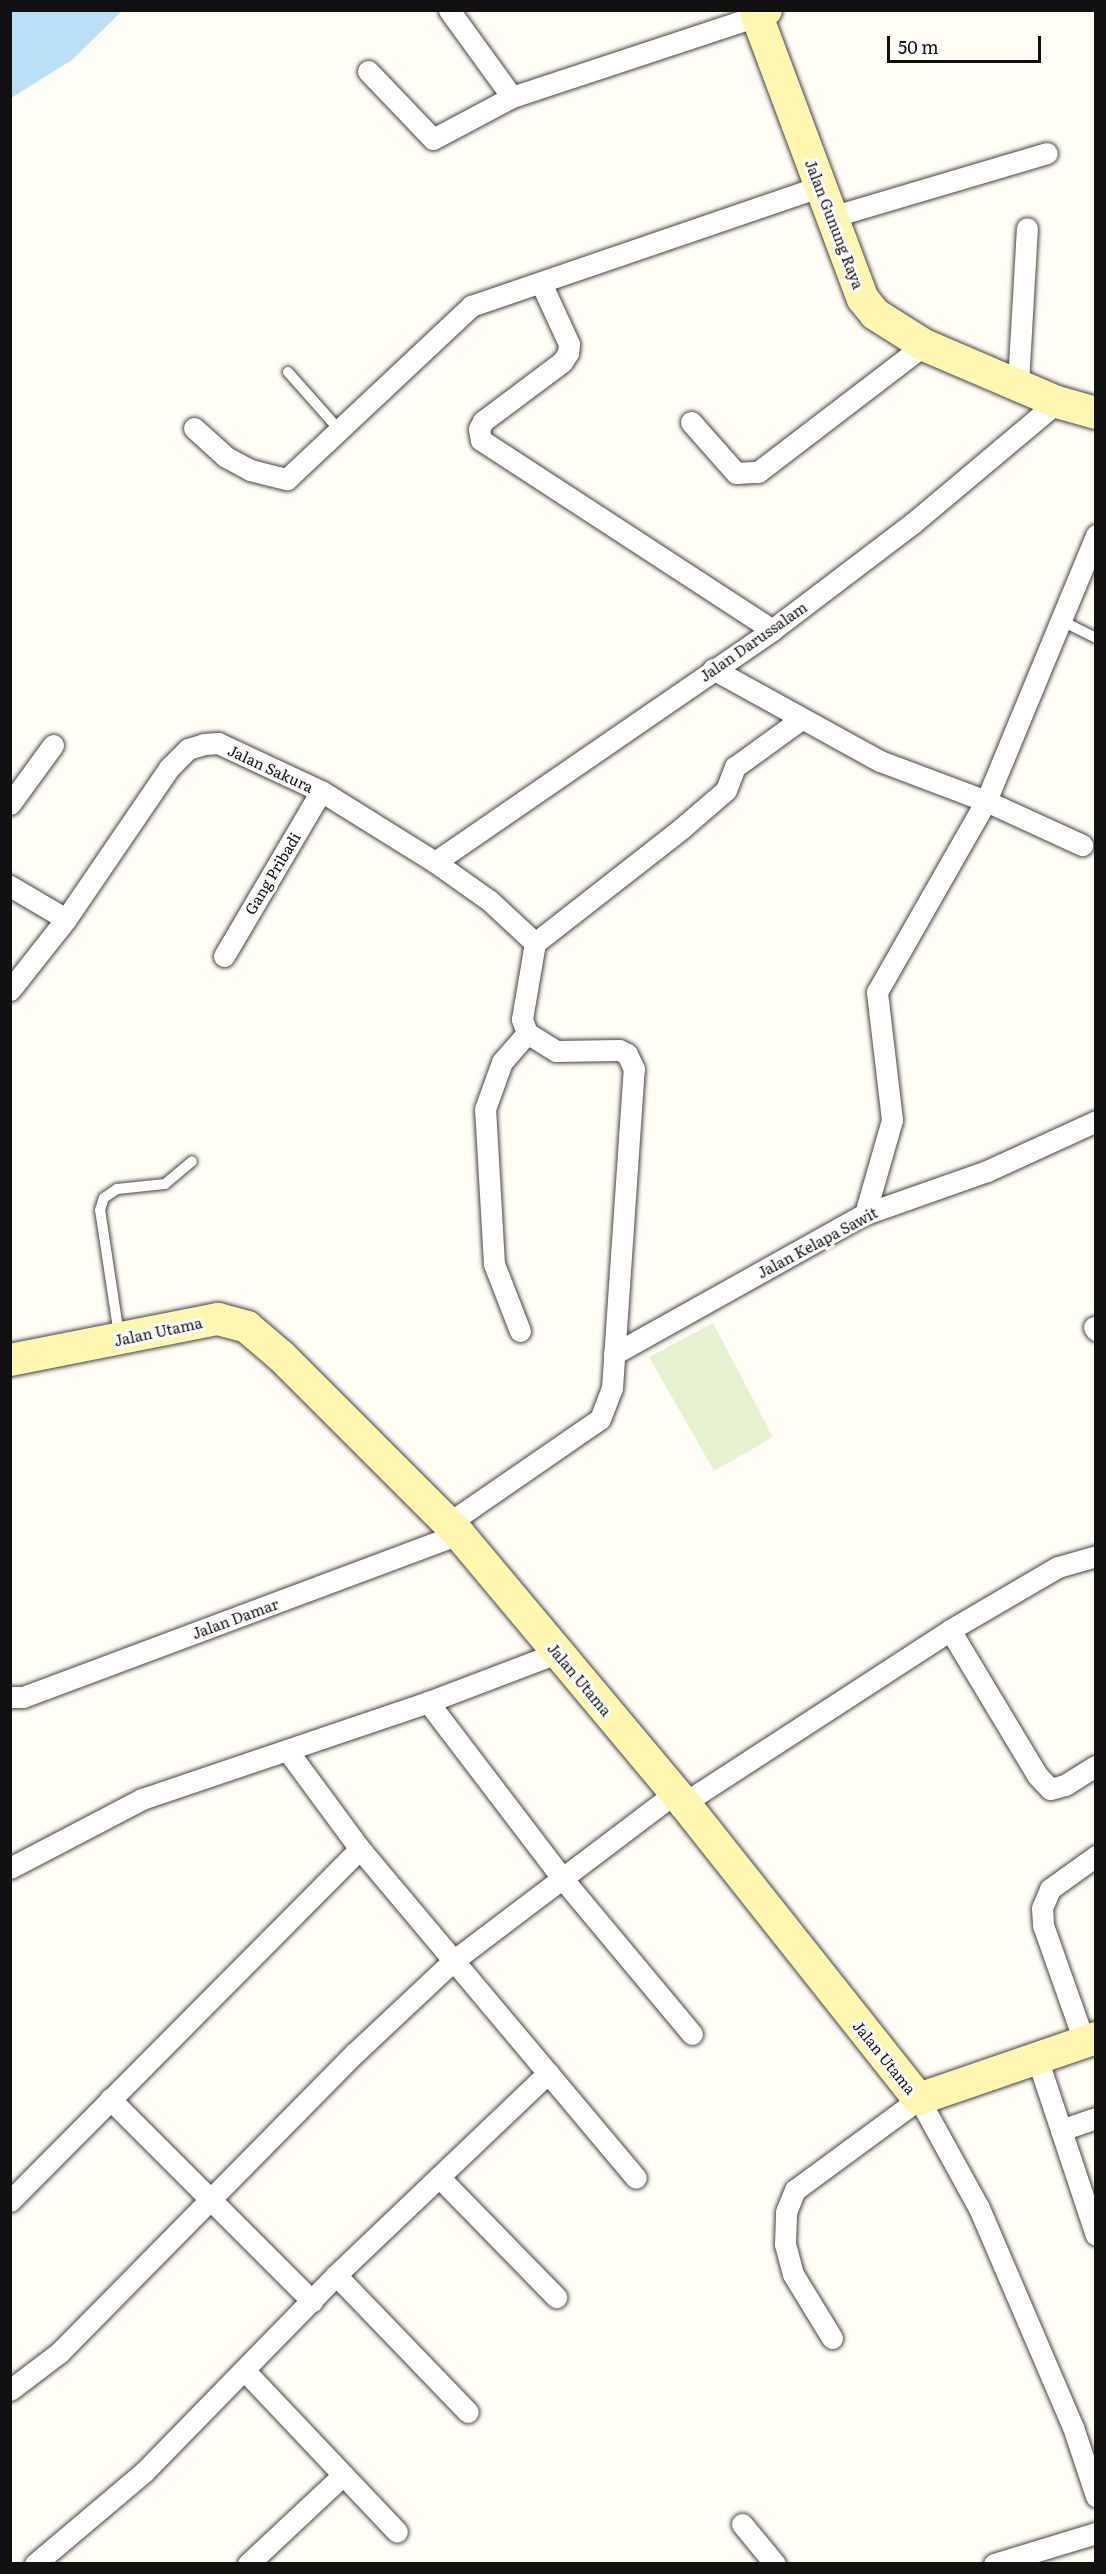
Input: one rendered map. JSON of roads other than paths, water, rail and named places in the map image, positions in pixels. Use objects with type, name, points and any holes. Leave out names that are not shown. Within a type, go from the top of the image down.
[{"type":"street","points":[[449,10],[512,97]]},
{"type":"street","points":[[368,71],[433,139],[512,97],[761,13]]},
{"type":"street","name":"Jalan Gunung Raya","points":[[761,13],[831,217],[863,299],[897,331],[924,345],[1018,382],[1057,402],[1095,413]]},
{"type":"street","points":[[831,217],[1047,153]]},
{"type":"street","points":[[194,428],[226,458],[250,471],[281,479],[297,474],[471,306],[821,186]]},
{"type":"street","points":[[1018,382],[1028,228]]},
{"type":"street","points":[[541,283],[569,344],[568,353],[562,362],[483,421],[479,429],[481,440],[772,630]]},
{"type":"street","points":[[691,422],[736,473],[758,472],[924,345]]},
{"type":"street","name":"Jalan Darussalam","points":[[435,862],[772,630],[913,523],[1057,402]]},
{"type":"street","points":[[865,1214],[892,1120],[877,992],[986,801],[1095,536]]},
{"type":"street","points":[[713,669],[800,720],[880,761],[986,801],[1082,845]]},
{"type":"street","points":[[520,1331],[494,1264],[485,1109],[502,1062],[527,1033],[522,1019],[535,943],[674,835],[726,790],[735,767],[800,720]]},
{"type":"street","name":"Jalan Sakura","points":[[10,990],[66,919],[169,768],[188,749],[218,743],[321,791],[435,862],[489,901],[535,943]]},
{"type":"street","points":[[10,804],[53,746]]},
{"type":"street","name":"Gang Pribadi","points":[[224,956],[321,791]]},
{"type":"street","points":[[10,886],[66,919]]},
{"type":"street","name":"Jalan Damar","points":[[10,1697],[24,1696],[454,1529],[600,1419],[609,1403],[614,1354],[634,1070],[627,1054],[619,1050],[556,1051],[527,1033]]},
{"type":"street","name":"Jalan Kelapa Sawit","points":[[614,1354],[865,1214],[987,1172],[1095,1121]]},
{"type":"street","name":"Jalan Utama","points":[[10,1360],[218,1318],[247,1328],[281,1356],[454,1529],[680,1798],[919,2099],[1038,2061],[1090,2039]]},
{"type":"street","points":[[10,2390],[60,2352],[212,2202],[355,2053],[453,1961],[562,1878],[680,1798],[950,1630],[1058,1568],[1095,1556]]},
{"type":"street","points":[[950,1630],[1037,1774],[1050,1788],[1065,1785],[1095,1766]]},
{"type":"street","points":[[10,1868],[142,1799],[428,1702],[557,1653]]},
{"type":"street","points":[[428,1702],[562,1878],[692,2034]]},
{"type":"street","points":[[287,1750],[360,1849],[636,2178]]},
{"type":"street","points":[[10,2201],[360,1849]]},
{"type":"street","points":[[1090,2039],[1043,1925],[1042,1908],[1050,1889],[1095,1856]]},
{"type":"street","points":[[1038,2061],[1095,2235]]},
{"type":"street","points":[[35,2564],[144,2472],[245,2371],[336,2275],[548,2073]]},
{"type":"street","points":[[110,2099],[312,2301]]},
{"type":"street","points":[[832,2338],[793,2274],[785,2244],[786,2212],[795,2190],[919,2099],[980,2208],[1073,2427],[1095,2496]]},
{"type":"street","points":[[1061,2130],[1095,2118]]},
{"type":"street","points":[[439,2177],[556,2297]]},
{"type":"street","points":[[336,2275],[468,2412]]},
{"type":"street","points":[[245,2371],[397,2532]]},
{"type":"street","points":[[248,2564],[343,2475]]},
{"type":"street","points":[[742,2524],[775,2564]]},
{"type":"street","points":[[994,2564],[1095,2533]]},
{"type":"lane","points":[[288,372],[341,432]]},
{"type":"lane","points":[[1060,620],[1095,638]]},
{"type":"lane","points":[[120,1339],[100,1210],[104,1198],[117,1189],[165,1184],[192,1161]]},
{"type":"water","points":[[11,10],[122,11],[72,60],[11,98]]}]
